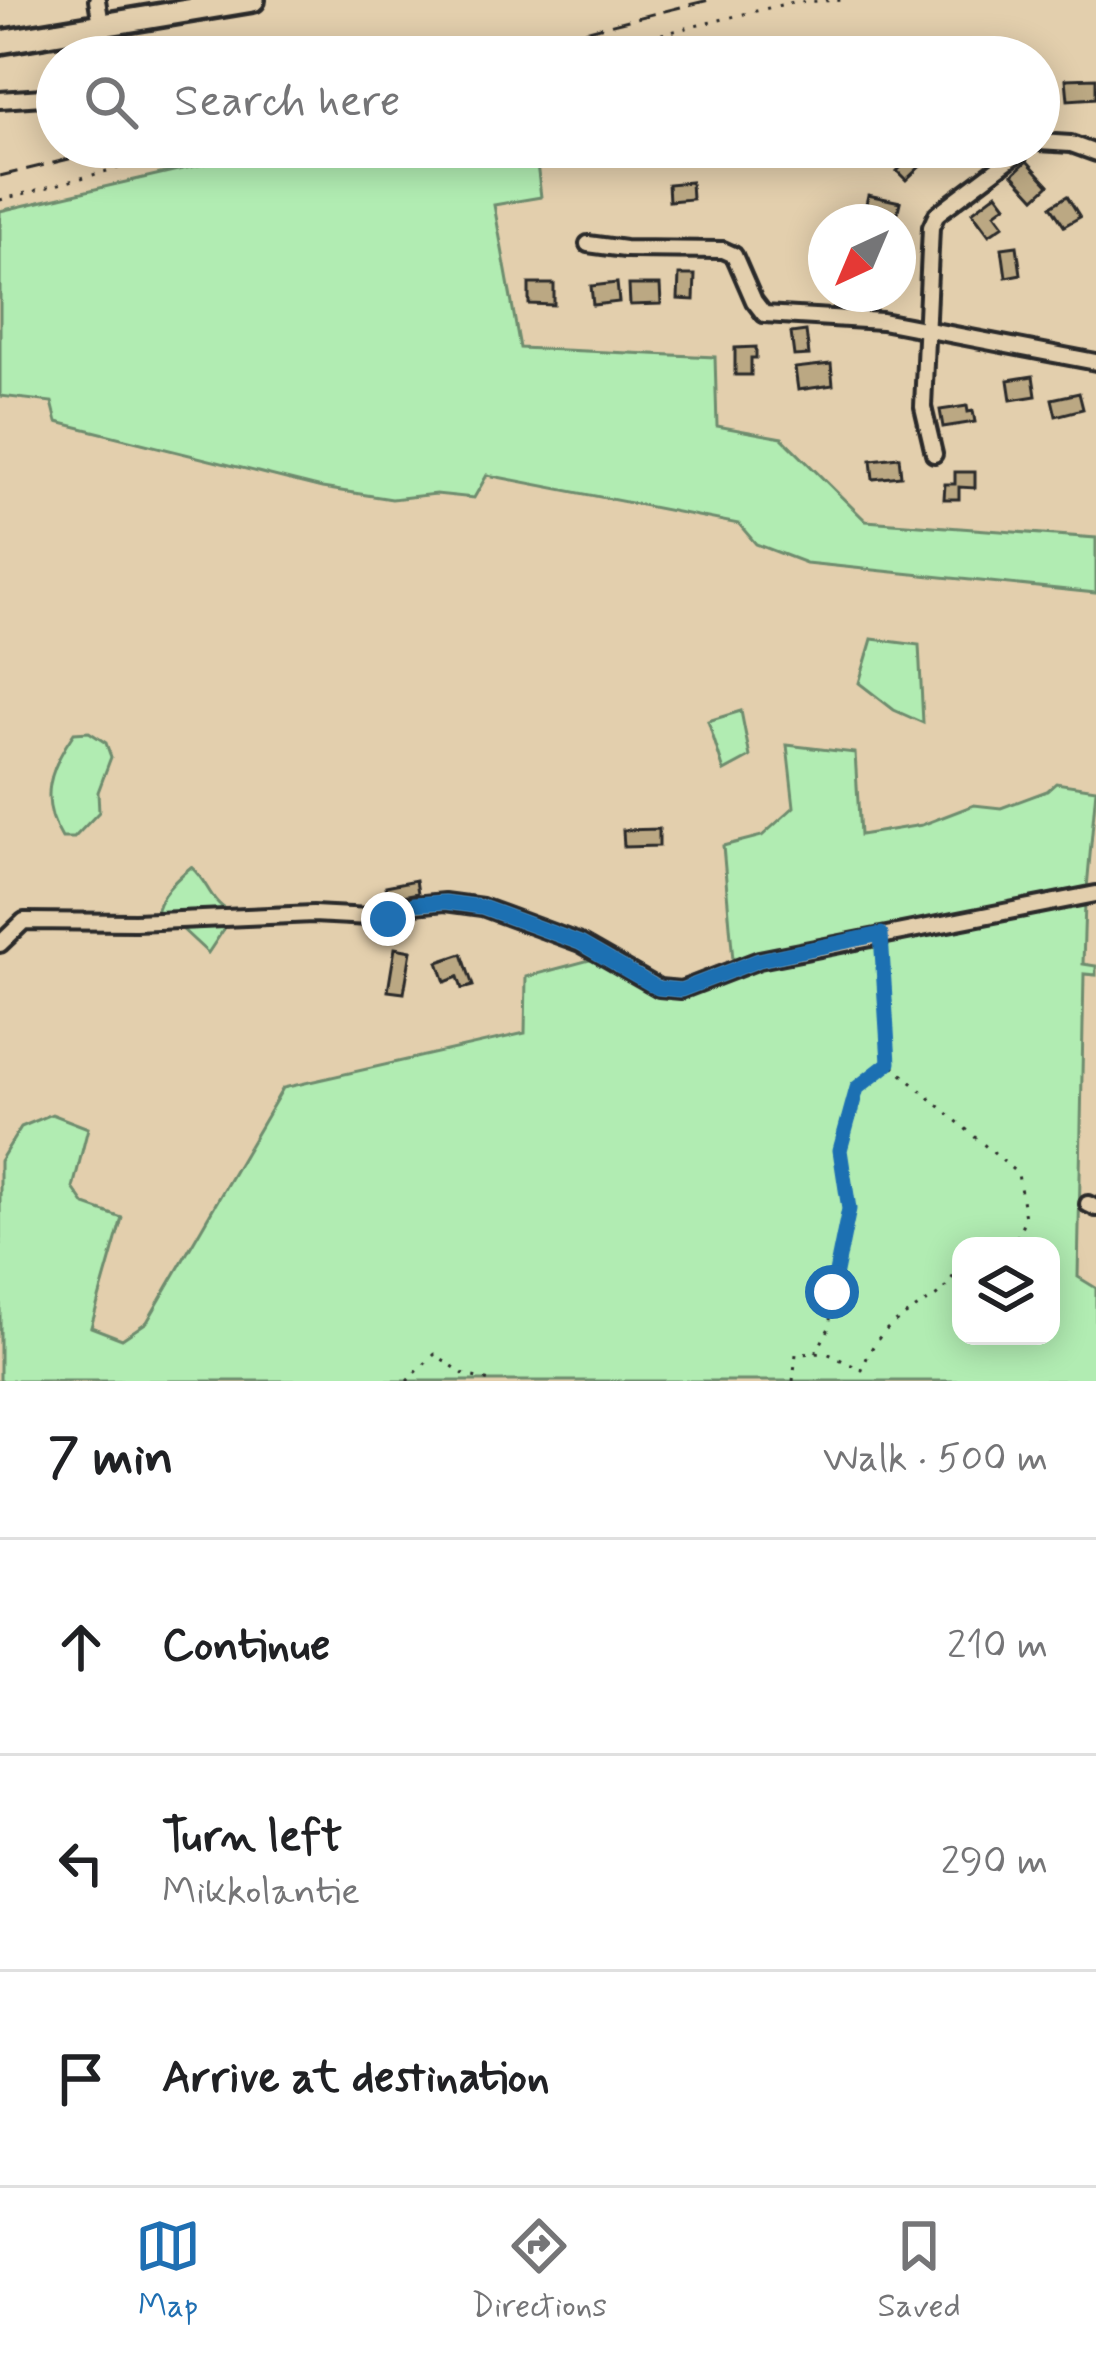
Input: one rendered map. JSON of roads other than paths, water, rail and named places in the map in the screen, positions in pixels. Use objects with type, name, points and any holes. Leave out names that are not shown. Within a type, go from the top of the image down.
[{"type":"highway","points":[[36,36],[253,0]]},
{"type":"highway","points":[[0,42],[36,36]]},
{"type":"street","points":[[97,0],[100,18]]},
{"type":"street","points":[[0,100],[36,97]]},
{"type":"street","points":[[1060,142],[1096,153]]},
{"type":"street","points":[[934,454],[923,407],[931,227],[937,214],[999,168]]},
{"type":"street","points":[[588,244],[723,250],[734,255],[764,314],[881,321],[1096,362]]},
{"type":"street","points":[[0,944],[25,921],[135,922],[313,914],[388,919],[414,904],[445,902],[482,907],[580,943],[658,988],[681,990],[759,960],[1096,894]]},
{"type":"railway","points":[[564,36],[709,0]]},
{"type":"railway","points":[[0,176],[36,167]]}]
